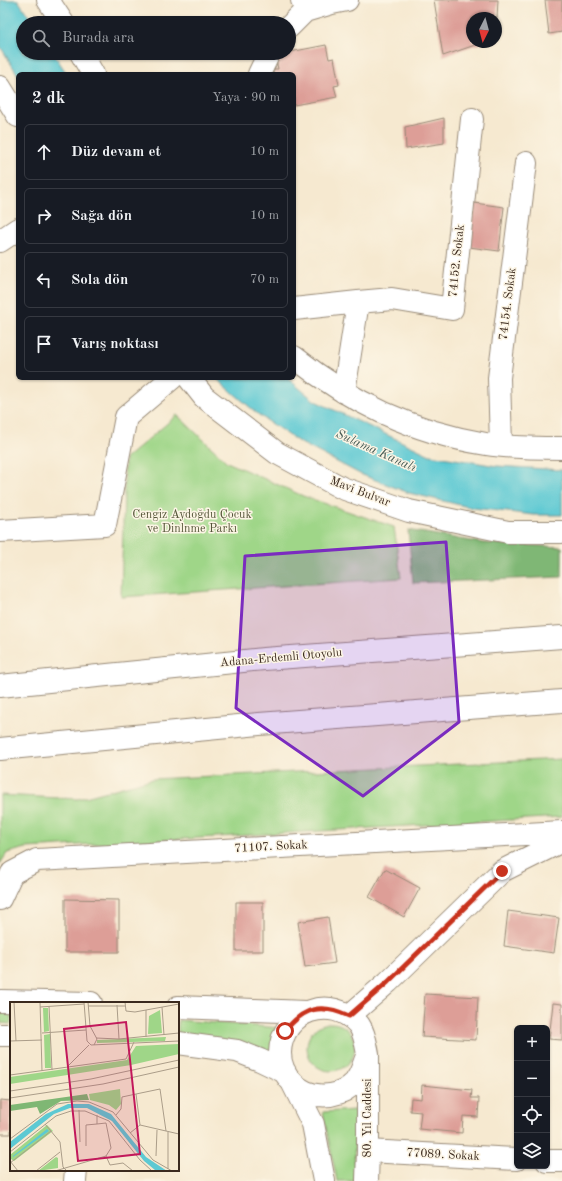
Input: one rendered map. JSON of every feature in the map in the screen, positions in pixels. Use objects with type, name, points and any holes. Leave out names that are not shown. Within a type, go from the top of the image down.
[{"type":"main road","points":[[48,0],[58,16]]},
{"type":"main road","points":[[296,17],[303,6],[347,0]]},
{"type":"main road","points":[[85,60],[92,72]]},
{"type":"main road","points":[[260,72],[266,60]]},
{"type":"main road","points":[[0,87],[16,113]]},
{"type":"main road","name":"74152. Sokak","points":[[358,302],[392,299],[452,309],[472,119]]},
{"type":"main road","name":"74154. Sokak","points":[[501,445],[499,378],[526,163]]},
{"type":"main road","points":[[0,241],[16,230]]},
{"type":"main road","points":[[296,309],[358,302],[344,392]]},
{"type":"main road","points":[[296,359],[320,378],[369,407],[408,424],[453,437],[488,444],[533,448],[562,448]]},
{"type":"main road","points":[[0,531],[104,525],[126,417],[170,380]]},
{"type":"main road","name":"Mavi Bulvar","points":[[190,380],[204,398],[277,453],[342,488],[408,511],[508,532],[562,532]]},
{"type":"main road","name":"Adana-Erdemli Otoyolu","points":[[0,686],[264,659],[562,637]]},
{"type":"main road","points":[[0,749],[365,715],[562,700]]},
{"type":"main road","points":[[0,764],[141,735]]},
{"type":"main road","name":"71107. Sokak","points":[[0,899],[12,873],[37,860],[562,832]]},
{"type":"main road","points":[[349,1016],[388,982],[502,871],[562,841]]},
{"type":"main road","points":[[0,1001],[46,1002]]},
{"type":"main road","points":[[179,1007],[306,1012],[321,1008],[335,1010],[349,1016],[359,1026],[366,1039],[368,1054],[357,1080],[346,1090],[333,1095],[319,1096],[305,1092],[289,1078],[260,1060],[237,1051],[179,1043]]},
{"type":"main road","points":[[306,1012],[294,1020],[285,1031],[280,1044],[280,1059],[313,1124],[324,1181]]},
{"type":"main road","points":[[0,1035],[10,1036]]},
{"type":"main road","name":"80. Yıl Caddesi","points":[[367,1181],[368,1054]]},
{"type":"main road","name":"77089. Sokak","points":[[368,1151],[514,1159]]},
{"type":"main road","points":[[550,1161],[562,1161]]},
{"type":"main road","points":[[75,1181],[76,1171]]},
{"type":"highlighted area","points":[[446,542],[459,722],[363,796],[236,708],[245,556]]},
{"type":"green space","name":"Cengiz Aydoğdu Çocuk ve Dinlnme Parkı","points":[[177,415],[227,462],[303,496],[394,527],[401,578],[121,597],[125,459]]},
{"type":"green space","points":[[408,530],[483,543],[562,547],[562,577],[413,583]]},
{"type":"green space","points":[[562,759],[562,817],[26,848],[7,853],[0,864],[0,795],[78,799],[152,779]]},
{"type":"green space","points":[[0,1012],[10,1013],[10,1024],[0,1023]]},
{"type":"green space","points":[[179,1020],[281,1028],[273,1056],[179,1034]]},
{"type":"green space","points":[[331,1023],[340,1025],[348,1030],[353,1038],[355,1047],[353,1056],[348,1064],[340,1069],[331,1071],[322,1069],[314,1064],[309,1056],[307,1047],[309,1038],[314,1030],[322,1025]]},
{"type":"green space","points":[[355,1110],[354,1181],[337,1181],[323,1112]]},
{"type":"water","points":[[0,0],[18,0],[28,16],[16,16],[16,60],[58,60],[66,72],[16,72],[0,46]]},
{"type":"water","name":"Sulama Kanalı","points":[[218,380],[289,380],[315,401],[430,455],[497,466],[562,470],[562,515],[534,515],[473,508],[409,493],[360,474],[299,442],[259,415]]},
{"type":"building","points":[[434,0],[498,0],[497,12],[466,12],[466,48],[443,56]]},
{"type":"building","points":[[545,0],[562,0],[562,32],[549,34]]},
{"type":"building","points":[[326,45],[329,59],[334,58],[339,85],[334,86],[337,97],[296,105],[296,72],[273,72],[273,69],[278,69],[276,60],[296,60],[296,51]]},
{"type":"building","points":[[444,118],[444,143],[406,149],[405,127]]},
{"type":"building","points":[[474,203],[504,207],[499,251],[469,247]]},
{"type":"building","points":[[385,869],[420,888],[404,917],[369,897]]},
{"type":"building","points":[[65,899],[119,900],[119,952],[65,952]]},
{"type":"building","points":[[236,902],[263,902],[263,951],[236,951]]},
{"type":"building","points":[[508,911],[559,918],[554,953],[504,946]]},
{"type":"building","points":[[328,917],[335,963],[305,967],[298,922]]},
{"type":"building","points":[[425,994],[478,997],[476,1040],[422,1037]]},
{"type":"building","points":[[553,1003],[562,1004],[562,1040],[550,1039]]},
{"type":"building","points":[[422,1085],[472,1090],[471,1098],[479,1098],[478,1117],[463,1116],[462,1133],[419,1129],[421,1112],[410,1111],[411,1098],[421,1099]]},
{"type":"building","points":[[0,1100],[10,1101],[10,1134],[0,1134]]},
{"type":"route","points":[[285,1031],[294,1020],[306,1012],[321,1008],[335,1010],[349,1016],[388,982],[502,871]]}]
